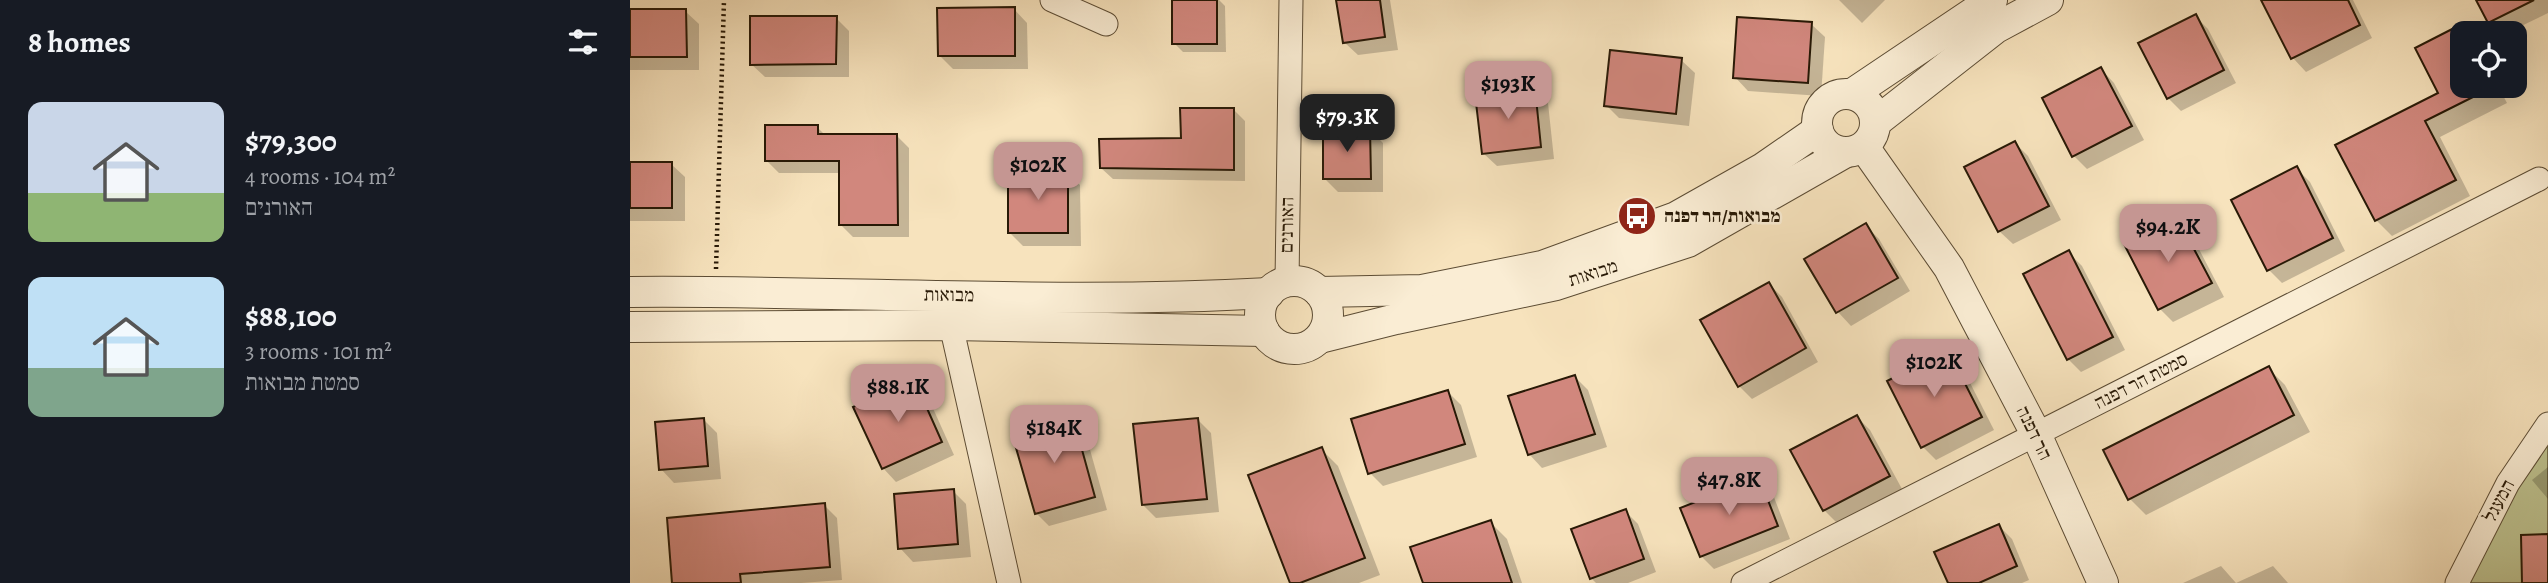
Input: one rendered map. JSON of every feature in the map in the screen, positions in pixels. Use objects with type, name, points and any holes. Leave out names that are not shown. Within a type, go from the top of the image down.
[{"type":"street","points":[[1052,0],[1105,24]]},
{"type":"street","name":"האורנים","points":[[1278,288],[1291,0]]},
{"type":"street","points":[[1852,94],[1862,97],[1869,104],[1862,141],[1828,146],[1818,130],[1819,111],[1825,103],[1833,97],[1852,94],[1992,0]]},
{"type":"street","name":"מבואות","points":[[1320,338],[1395,319],[1556,285],[1688,243],[1862,141],[1996,28],[2048,0]]},
{"type":"street","name":"מבואות","points":[[1319,292],[1422,290],[1542,265],[1676,217],[1763,168],[1818,130]]},
{"type":"street","name":"הר דפנה","points":[[1862,141],[1949,268],[2036,434],[2103,583]]},
{"type":"street","name":"סמטת הר דפנה","points":[[1743,583],[2539,179]]},
{"type":"street","points":[[1298,282],[1310,285],[1319,292],[1325,300],[1328,320],[1320,338],[1312,345],[1290,349],[1280,346],[1264,331],[1260,311],[1278,288],[1298,282]]},
{"type":"street","name":"מבואות","points":[[630,292],[1170,298],[1278,288]]},
{"type":"street","name":"מבואות","points":[[630,327],[951,325],[1264,331]]},
{"type":"street","points":[[951,325],[1009,583]]},
{"type":"street","name":"המעגל","points":[[2457,583],[2508,482],[2548,424]]},
{"type":"path","points":[[715,291],[724,0]]},
{"type":"green space","points":[[2548,424],[2548,583],[2457,583]]},
{"type":"building","points":[[1172,0],[1217,0],[1217,44],[1172,44]]},
{"type":"building","points":[[1336,0],[1380,0],[1385,37],[1343,43]]},
{"type":"building","points":[[2261,0],[2348,0],[2360,25],[2291,59]]},
{"type":"building","points":[[2476,0],[2534,0],[2492,21],[2487,21]]},
{"type":"building","points":[[1015,7],[1015,56],[938,56],[937,8]]},
{"type":"building","points":[[630,9],[686,9],[687,57],[630,57]]},
{"type":"building","points":[[2196,14],[2224,70],[2167,99],[2138,43]]},
{"type":"building","points":[[750,16],[837,16],[836,64],[750,65]]},
{"type":"building","points":[[1737,17],[1812,22],[1808,83],[1733,78]]},
{"type":"building","points":[[2450,30],[2450,98],[2471,98],[2425,121],[2456,180],[2375,221],[2335,145],[2438,93],[2415,48]]},
{"type":"building","points":[[1610,50],[1682,58],[1676,114],[1604,106]]},
{"type":"building","points":[[2101,67],[2132,126],[2072,157],[2042,98]]},
{"type":"building","points":[[1535,88],[1541,147],[1482,154],[1475,94]]},
{"type":"building","points":[[1180,108],[1234,108],[1234,170],[1100,168],[1099,139],[1181,138]]},
{"type":"building","points":[[765,125],[818,125],[818,134],[897,134],[898,225],[839,225],[839,161],[765,161]]},
{"type":"building","points":[[1323,128],[1370,128],[1371,179],[1323,179]]},
{"type":"building","points":[[2015,141],[2049,206],[1998,232],[1964,167]]},
{"type":"building","points":[[630,162],[672,162],[672,208],[630,208]]},
{"type":"building","points":[[2297,166],[2333,238],[2267,271],[2231,200]]},
{"type":"building","points":[[1008,170],[1068,170],[1068,233],[1008,233]]},
{"type":"building","points":[[2177,217],[2212,283],[2158,310],[2124,244]]},
{"type":"building","points":[[1866,223],[1898,278],[1836,313],[1804,259]]},
{"type":"building","points":[[2069,250],[2113,337],[2067,360],[2023,274]]},
{"type":"building","points":[[1769,282],[1806,348],[1738,387],[1700,320]]},
{"type":"building","points":[[1948,350],[1982,417],[1921,448],[1887,381]]},
{"type":"building","points":[[2269,366],[2294,415],[2128,500],[2103,450]]},
{"type":"building","points":[[1575,375],[1595,434],[1528,455],[1508,396]]},
{"type":"building","points":[[914,379],[942,442],[882,469],[853,407]]},
{"type":"building","points":[[1448,390],[1465,444],[1368,474],[1351,419]]},
{"type":"building","points":[[1857,415],[1890,476],[1823,511],[1790,450]]},
{"type":"building","points":[[1073,417],[1095,497],[1035,514],[1012,434]]},
{"type":"building","points":[[704,418],[708,466],[659,470],[655,422]]},
{"type":"building","points":[[1198,418],[1207,499],[1142,505],[1133,424]]},
{"type":"building","points":[[1322,447],[1365,558],[1300,583],[1290,583],[1248,475]]},
{"type":"building","points":[[1759,477],[1778,526],[1700,557],[1680,508]]},
{"type":"building","points":[[954,489],[958,544],[898,549],[894,494]]},
{"type":"building","points":[[825,503],[830,567],[740,574],[741,583],[672,583],[667,518]]},
{"type":"building","points":[[1626,509],[1644,559],[1590,579],[1571,529]]},
{"type":"building","points":[[1491,520],[1512,583],[1423,583],[1410,547]]},
{"type":"building","points":[[1999,524],[2017,566],[1979,583],[1948,583],[1934,552]]},
{"type":"building","points":[[2548,534],[2548,583],[2522,583],[2521,535]]},
{"type":"place","name":"מבואות/הר דפנה","points":[[1637,216]]}]
